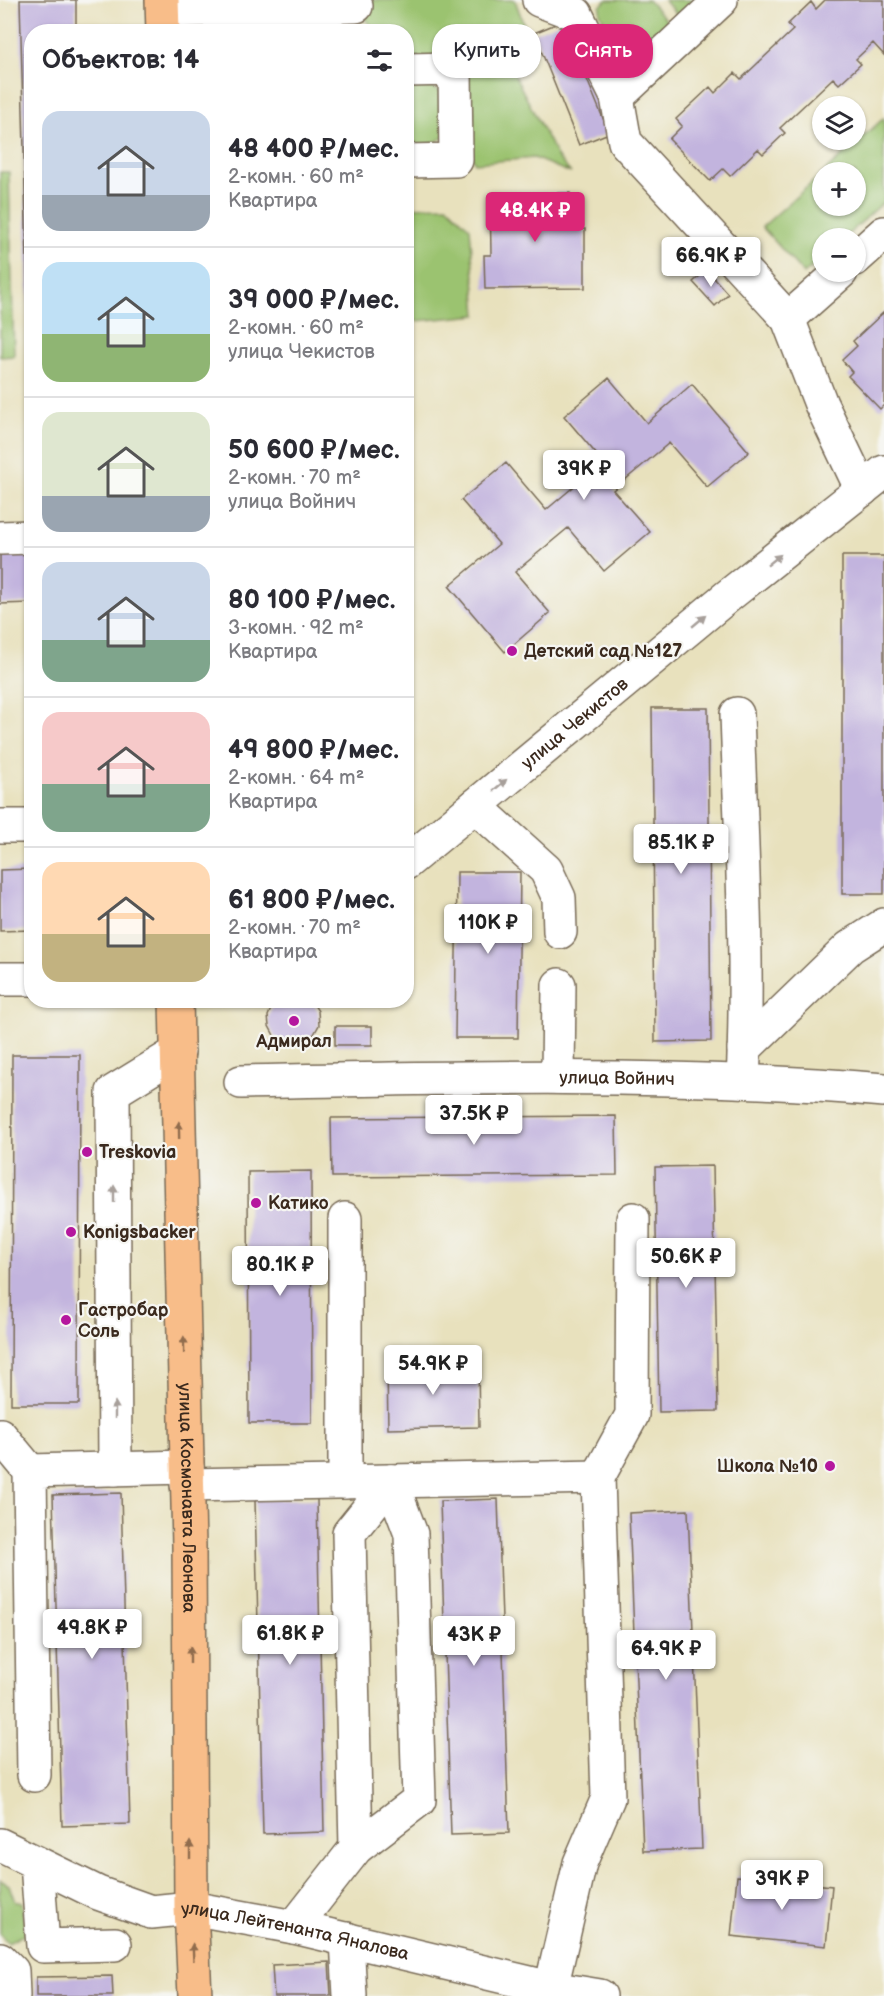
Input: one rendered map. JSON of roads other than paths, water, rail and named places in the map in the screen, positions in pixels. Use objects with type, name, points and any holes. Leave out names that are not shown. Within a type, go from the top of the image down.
[{"type":"main road","name":"улица Космонавта Леонова","points":[[176,1008],[187,1476],[191,1908],[195,1996]]},
{"type":"street","points":[[617,97],[721,0]]},
{"type":"street","points":[[163,14],[356,6]]},
{"type":"street","points":[[542,10],[576,14],[617,97],[625,142],[788,320],[821,404],[873,481]]},
{"type":"street","points":[[414,70],[455,69],[456,160],[414,161]]},
{"type":"street","points":[[866,249],[884,232]]},
{"type":"street","points":[[788,320],[830,282]]},
{"type":"street","name":"улица Чекистов","points":[[414,856],[728,596],[873,481]]},
{"type":"street","points":[[0,538],[24,537]]},
{"type":"street","points":[[737,714],[743,1065]]},
{"type":"street","points":[[475,806],[546,870],[559,898],[560,932]]},
{"type":"street","points":[[0,826],[24,826]]},
{"type":"street","points":[[743,1065],[850,947],[884,925]]},
{"type":"street","points":[[0,979],[24,979]]},
{"type":"street","points":[[558,1077],[559,985]]},
{"type":"street","points":[[115,1469],[113,1092],[177,1052]]},
{"type":"street","name":"улица Войнич","points":[[241,1082],[558,1077],[743,1065],[884,1090]]},
{"type":"street","points":[[345,1219],[345,1482]]},
{"type":"street","points":[[551,1988],[580,1863],[608,1798],[598,1477],[632,1415],[633,1219]]},
{"type":"street","points":[[0,1435],[30,1472],[34,1775]]},
{"type":"street","points":[[30,1472],[115,1469],[187,1476],[345,1482],[598,1477]]},
{"type":"street","points":[[356,1848],[349,1533],[391,1481]]},
{"type":"street","points":[[294,1927],[356,1848],[419,1800],[411,1534],[391,1481]]},
{"type":"street","name":"улица Лейтенанта Яналова","points":[[0,1845],[98,1893],[151,1912],[191,1908],[294,1927],[551,1988],[600,1996]]},
{"type":"street","points":[[38,1863],[43,1946],[115,1944]]},
{"type":"street","points":[[347,1939],[350,1996]]},
{"type":"street","points":[[0,1959],[12,1971],[13,1996]]},
{"type":"place","name":"Детский сад №127","points":[[512,651]]},
{"type":"place","name":"Адмирал","points":[[294,1021]]},
{"type":"place","name":"Treskovia","points":[[87,1152]]},
{"type":"place","name":"Катико","points":[[256,1203]]},
{"type":"place","name":"Konigsbacker","points":[[71,1232]]},
{"type":"place","name":"Гастробар Соль","points":[[66,1320]]},
{"type":"place","name":"Школа №10","points":[[830,1466]]}]
